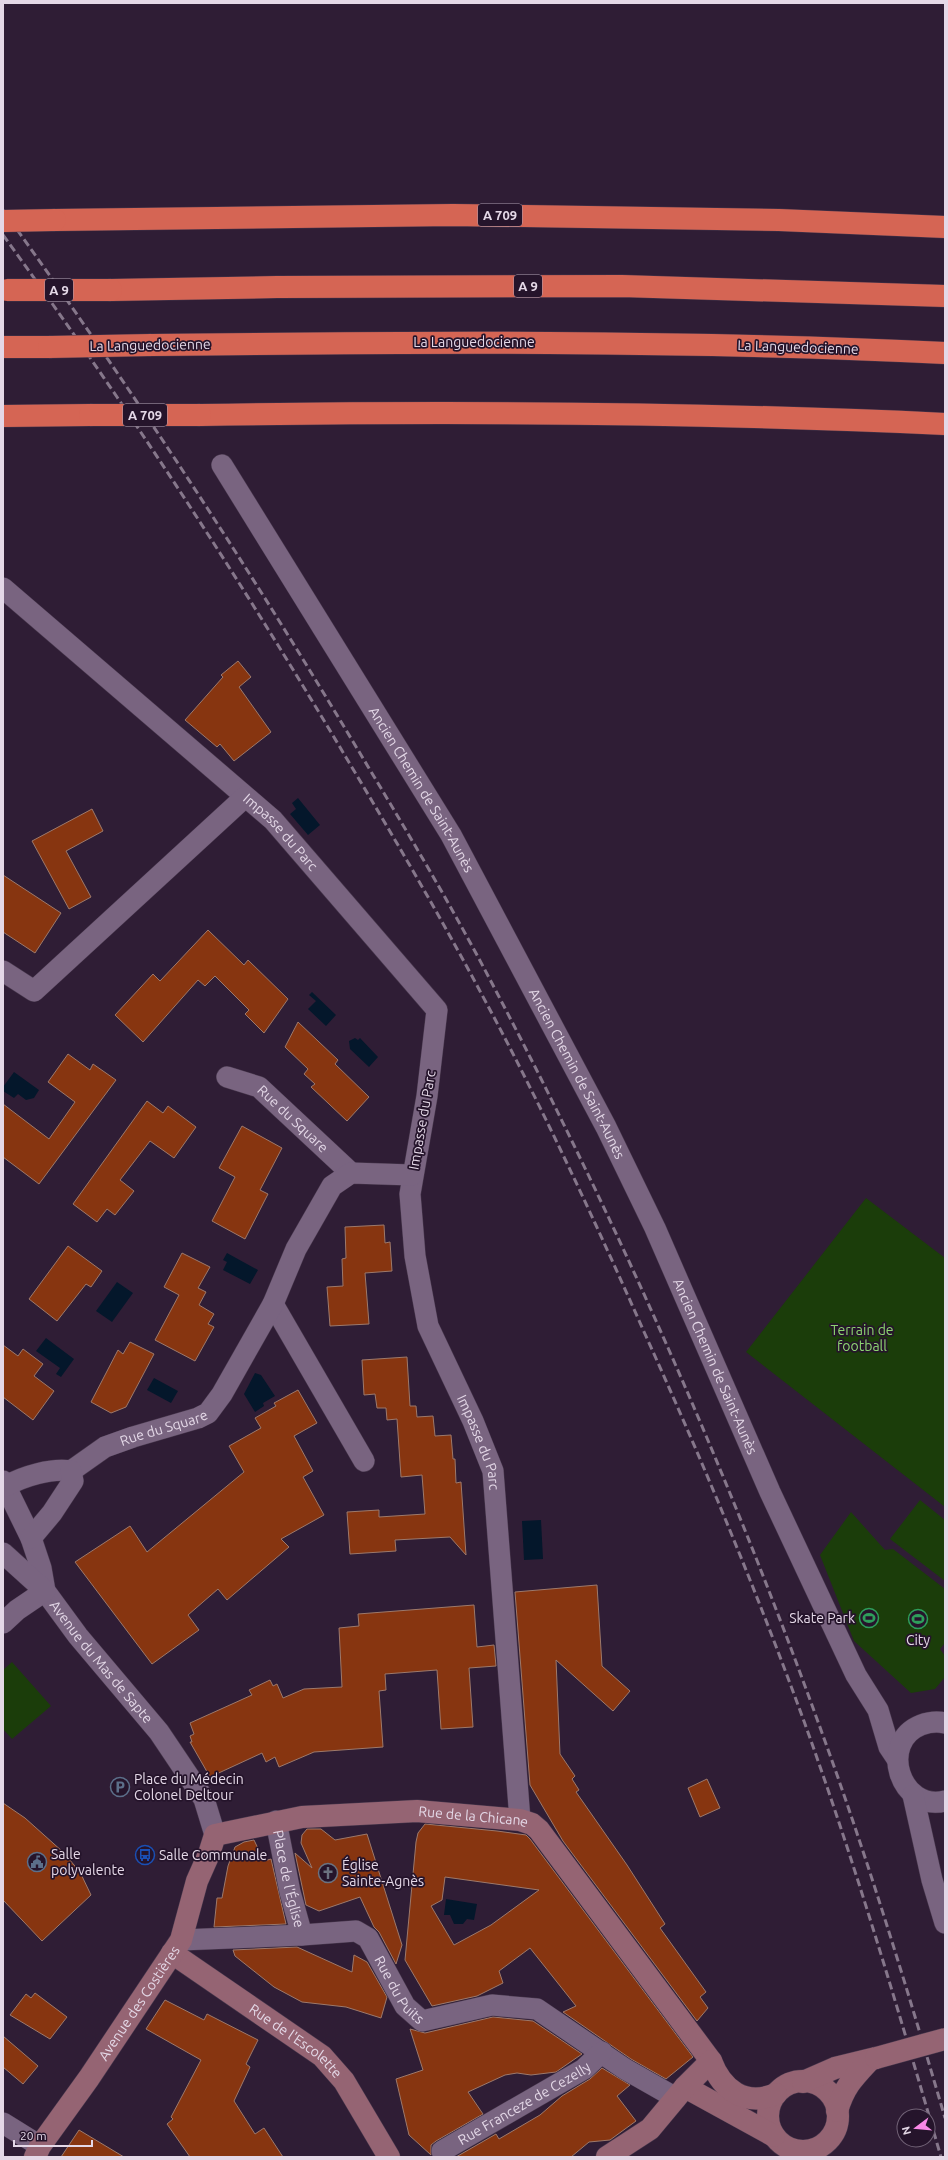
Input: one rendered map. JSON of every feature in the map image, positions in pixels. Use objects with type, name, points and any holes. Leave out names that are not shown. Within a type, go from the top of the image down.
[{"type":"highway","name":"A 709","points":[[3,221],[453,215],[779,220],[945,227]]},
{"type":"highway","name":"A 9","points":[[5,290],[622,286],[945,296]]},
{"type":"highway","name":"La Languedocienne","points":[[3,347],[580,342],[735,345],[945,353]]},
{"type":"highway","name":"A 709","points":[[3,416],[200,415],[353,412],[615,413],[797,417],[945,424]]},
{"type":"street","name":"Ancien Chemin de Saint-Aunès","points":[[222,465],[451,835],[599,1113],[655,1228],[770,1492],[856,1675],[878,1710],[889,1747],[897,1759]]},
{"type":"street","name":"Impasse du Parc","points":[[3,588],[273,820],[437,1010],[427,1096],[412,1175],[410,1194],[415,1256],[428,1326],[473,1421],[493,1471],[520,1820]]},
{"type":"street","points":[[3,970],[34,990],[245,797]]},
{"type":"street","name":"Rue du Square","points":[[71,1471],[105,1447],[132,1437],[198,1418],[208,1413],[222,1394],[273,1304],[296,1249],[332,1186],[351,1173],[259,1087],[227,1077]]},
{"type":"street","points":[[351,1173],[412,1175]]},
{"type":"street","points":[[273,1304],[364,1461]]},
{"type":"street","points":[[5,1483],[60,1469],[71,1471],[73,1481],[52,1514],[31,1538]]},
{"type":"street","name":"Avenue du Mas de Sapte","points":[[5,1483],[31,1538],[42,1568],[45,1591],[78,1636],[159,1732],[204,1799],[215,1835]]},
{"type":"street","points":[[3,1553],[45,1591],[17,1610],[3,1623]]},
{"type":"street","name":"Ancien Chemin de Saint-Aunès","points":[[878,1710],[897,1721],[934,1722]]},
{"type":"street","points":[[924,1838],[942,1802],[926,1801],[913,1795],[904,1785],[898,1772],[897,1759],[900,1747],[907,1735],[934,1722]]},
{"type":"street","points":[[913,1795],[924,1838],[932,1880],[945,1923]]},
{"type":"street","name":"Rue de la Chicane","points":[[215,1835],[276,1821],[302,1817],[417,1811],[520,1820],[532,1824],[539,1830],[711,2061],[717,2076],[726,2088],[754,2100],[764,2099],[776,2094]]},
{"type":"street","name":"Place de l'Église","points":[[276,1821],[290,1892],[302,1935]]},
{"type":"street","name":"Avenue des Costières","points":[[37,2151],[89,2078],[176,1947],[197,1880],[210,1854],[215,1835]]},
{"type":"street","name":"Rue du Puits","points":[[176,1947],[356,1931],[368,1938],[405,2006],[422,2021],[492,2005],[537,2009],[625,2069],[681,2093]]},
{"type":"street","name":"Rue de l'Escolette","points":[[176,1947],[322,2056],[344,2081],[389,2157]]},
{"type":"street","points":[[784,2147],[771,2130],[768,2116],[772,2101],[776,2094],[788,2085],[803,2082],[835,2068],[861,2061],[873,2060],[945,2039]]},
{"type":"street","name":"Rue Franceze de Cezelly","points":[[442,2151],[584,2069],[602,2052]]},
{"type":"street","points":[[681,2093],[784,2147],[801,2151],[809,2151],[824,2144],[830,2147],[842,2094],[850,2081],[873,2060]]},
{"type":"street","points":[[607,2157],[650,2129],[711,2061]]},
{"type":"street","points":[[803,2082],[811,2083],[825,2090],[835,2103],[837,2111]]},
{"type":"street","points":[[3,2123],[37,2151]]},
{"type":"green space","name":"Terrain de football","points":[[866,1198],[945,1258],[945,1507],[746,1352]]},
{"type":"green space","points":[[920,1500],[945,1520],[945,1581],[890,1539]]},
{"type":"green space","name":"Skate Park","points":[[851,1512],[885,1550],[893,1549],[945,1589],[945,1643],[940,1649],[945,1656],[945,1677],[935,1689],[911,1693],[854,1641],[820,1555]]},
{"type":"green space","points":[[12,1662],[51,1706],[12,1739],[3,1729],[3,1670]]},
{"type":"water","points":[[298,798],[320,825],[308,835],[290,814],[296,809],[292,803]]},
{"type":"water","points":[[312,992],[336,1015],[326,1026],[308,1009],[316,1001],[309,995]]},
{"type":"water","points":[[355,1038],[358,1040],[360,1038],[378,1057],[369,1067],[350,1049],[349,1041]]},
{"type":"water","points":[[14,1072],[39,1090],[34,1098],[26,1100],[18,1094],[14,1098],[3,1091],[3,1087]]},
{"type":"water","points":[[227,1253],[258,1270],[250,1284],[223,1270],[227,1262],[223,1260]]},
{"type":"water","points":[[117,1282],[133,1293],[112,1322],[96,1311]]},
{"type":"water","points":[[46,1338],[74,1359],[61,1377],[56,1374],[60,1368],[36,1351]]},
{"type":"water","points":[[255,1373],[261,1375],[275,1396],[263,1403],[264,1406],[255,1412],[244,1394]]},
{"type":"water","points":[[154,1378],[178,1391],[171,1403],[147,1390]]},
{"type":"water","points":[[541,1520],[543,1559],[524,1560],[522,1521]]},
{"type":"water","points":[[446,1899],[477,1904],[474,1920],[467,1919],[463,1924],[454,1924],[450,1915],[444,1915]]},
{"type":"building","points":[[238,661],[251,677],[239,687],[271,732],[234,761],[220,744],[217,747],[185,720],[223,677],[221,675]]},
{"type":"building","points":[[92,809],[103,831],[66,851],[91,897],[69,909],[32,841]]},
{"type":"building","points":[[3,875],[61,913],[35,953],[3,932]]},
{"type":"building","points":[[208,930],[244,965],[248,960],[288,999],[264,1033],[245,1014],[249,1010],[215,976],[205,986],[198,980],[143,1042],[115,1015],[153,974],[160,981]]},
{"type":"building","points":[[298,1022],[338,1060],[335,1064],[369,1097],[347,1121],[311,1087],[315,1084],[304,1074],[308,1069],[285,1047]]},
{"type":"building","points":[[68,1054],[90,1070],[93,1064],[116,1080],[39,1184],[3,1157],[3,1104],[49,1139],[75,1102],[48,1082]]},
{"type":"building","points":[[147,1101],[163,1113],[168,1106],[196,1127],[174,1158],[150,1141],[120,1180],[134,1191],[115,1215],[107,1209],[97,1222],[73,1204]]},
{"type":"building","points":[[242,1126],[282,1148],[260,1190],[268,1194],[245,1239],[212,1221],[235,1177],[219,1168]]},
{"type":"building","points":[[384,1225],[385,1243],[390,1242],[392,1271],[365,1273],[369,1324],[330,1326],[327,1287],[343,1286],[342,1259],[346,1258],[345,1227]]},
{"type":"building","points":[[68,1246],[102,1271],[91,1287],[86,1284],[57,1321],[29,1299]]},
{"type":"building","points":[[182,1253],[210,1267],[198,1288],[206,1292],[199,1305],[214,1314],[208,1324],[214,1327],[195,1361],[155,1340],[179,1295],[164,1287]]},
{"type":"building","points":[[130,1342],[154,1354],[126,1407],[111,1413],[91,1402],[118,1350],[123,1354]]},
{"type":"building","points":[[3,1345],[18,1356],[23,1349],[43,1364],[34,1376],[54,1391],[33,1420],[3,1397]]},
{"type":"building","points":[[407,1357],[410,1406],[416,1406],[417,1417],[433,1416],[435,1436],[451,1435],[453,1459],[455,1459],[456,1483],[461,1482],[466,1555],[450,1537],[395,1540],[396,1551],[350,1554],[347,1512],[379,1510],[379,1517],[425,1514],[422,1475],[401,1477],[397,1419],[387,1420],[386,1408],[377,1408],[375,1394],[364,1395],[362,1360]]},
{"type":"building","points":[[298,1390],[317,1423],[294,1436],[313,1471],[303,1477],[324,1515],[281,1539],[289,1547],[227,1600],[218,1589],[188,1615],[199,1630],[152,1664],[75,1562],[130,1526],[147,1552],[244,1472],[229,1446],[261,1428],[255,1418],[276,1406],[274,1403]]},
{"type":"building","points":[[597,1585],[602,1666],[630,1691],[613,1711],[556,1660],[560,1754],[575,1776],[572,1779],[579,1790],[576,1792],[627,1865],[665,1924],[660,1928],[706,1992],[700,1997],[708,2008],[697,2021],[563,1841],[530,1785],[515,1592]]},
{"type":"building","points":[[474,1605],[477,1647],[494,1645],[496,1666],[469,1668],[473,1727],[441,1729],[437,1670],[385,1674],[386,1690],[379,1691],[383,1747],[314,1752],[279,1767],[275,1757],[266,1762],[262,1753],[210,1777],[190,1742],[192,1742],[190,1736],[194,1734],[190,1723],[252,1695],[249,1690],[270,1680],[273,1686],[277,1684],[283,1698],[304,1689],[342,1687],[339,1628],[359,1626],[358,1614]]},
{"type":"building","points":[[707,1779],[720,1808],[700,1817],[688,1788]]},
{"type":"building","name":"Salle polyvalente","points":[[3,1803],[25,1818],[63,1852],[80,1872],[91,1895],[42,1941],[3,1900]]},
{"type":"building","points":[[425,1824],[526,1835],[693,2057],[666,2079],[631,2059],[563,2012],[576,2006],[530,1948],[499,1971],[503,1983],[477,1996],[432,2006],[405,1960],[418,1833]],"holes":[[[445,1877],[539,1890],[491,1925],[454,1945],[431,1906],[442,1900]]]},
{"type":"building","name":"Église Sainte-Agnès","points":[[307,1829],[321,1829],[335,1840],[367,1834],[402,1945],[396,1964],[379,1932],[374,1927],[360,1897],[319,1911],[306,1905],[295,1853],[312,1868],[301,1843],[302,1835]]},
{"type":"building","points":[[254,1840],[264,1861],[271,1859],[286,1924],[214,1927],[217,1898],[222,1898],[228,1866],[235,1847],[244,1842]]},
{"type":"building","points":[[297,1947],[352,1972],[354,1955],[367,1962],[387,1997],[381,2018],[346,2007],[302,2002],[274,1987],[235,1956],[233,1950]]},
{"type":"building","points":[[35,1993],[67,2017],[50,2039],[10,2015],[26,1994],[31,1998]]},
{"type":"building","points":[[165,2000],[204,2020],[207,2014],[258,2040],[246,2064],[250,2067],[234,2101],[255,2134],[264,2128],[283,2157],[190,2157],[167,2124],[173,2119],[171,2117],[201,2060],[146,2029]]},
{"type":"building","points":[[493,2017],[533,2021],[582,2054],[556,2072],[531,2075],[517,2073],[505,2075],[468,2092],[483,2114],[436,2141],[431,2145],[431,2155],[409,2135],[396,2079],[423,2070],[410,2029],[425,2033]]},
{"type":"building","points":[[3,2036],[38,2066],[23,2084],[3,2067]]},
{"type":"building","points":[[602,2068],[630,2085],[617,2096],[636,2121],[610,2140],[589,2142],[571,2157],[456,2157],[496,2134],[499,2139],[540,2115],[562,2096],[590,2079]]},
{"type":"building","points":[[79,2130],[124,2157],[61,2157]]},
{"type":"railway","points":[[3,210],[139,405],[183,471],[311,672],[389,802],[479,959],[585,1169],[669,1350],[746,1533],[782,1626],[835,1768],[868,1867],[900,1967],[945,2118]]},
{"type":"railway","points":[[3,235],[94,363],[138,428],[224,559],[307,692],[399,846],[449,934],[546,1119],[688,1430],[749,1576],[787,1675],[842,1831],[893,1994],[941,2157]]},
{"type":"place","name":"Skate Park","points":[[869,1618]]},
{"type":"place","name":"City","points":[[918,1619]]},
{"type":"place","name":"Place du Médecin Colonel Deltour","points":[[120,1787]]},
{"type":"place","name":"Salle Communale","points":[[145,1855]]},
{"type":"place","name":"Salle polyvalente","points":[[37,1862]]},
{"type":"place","name":"Église Sainte-Agnès","points":[[328,1873]]}]
